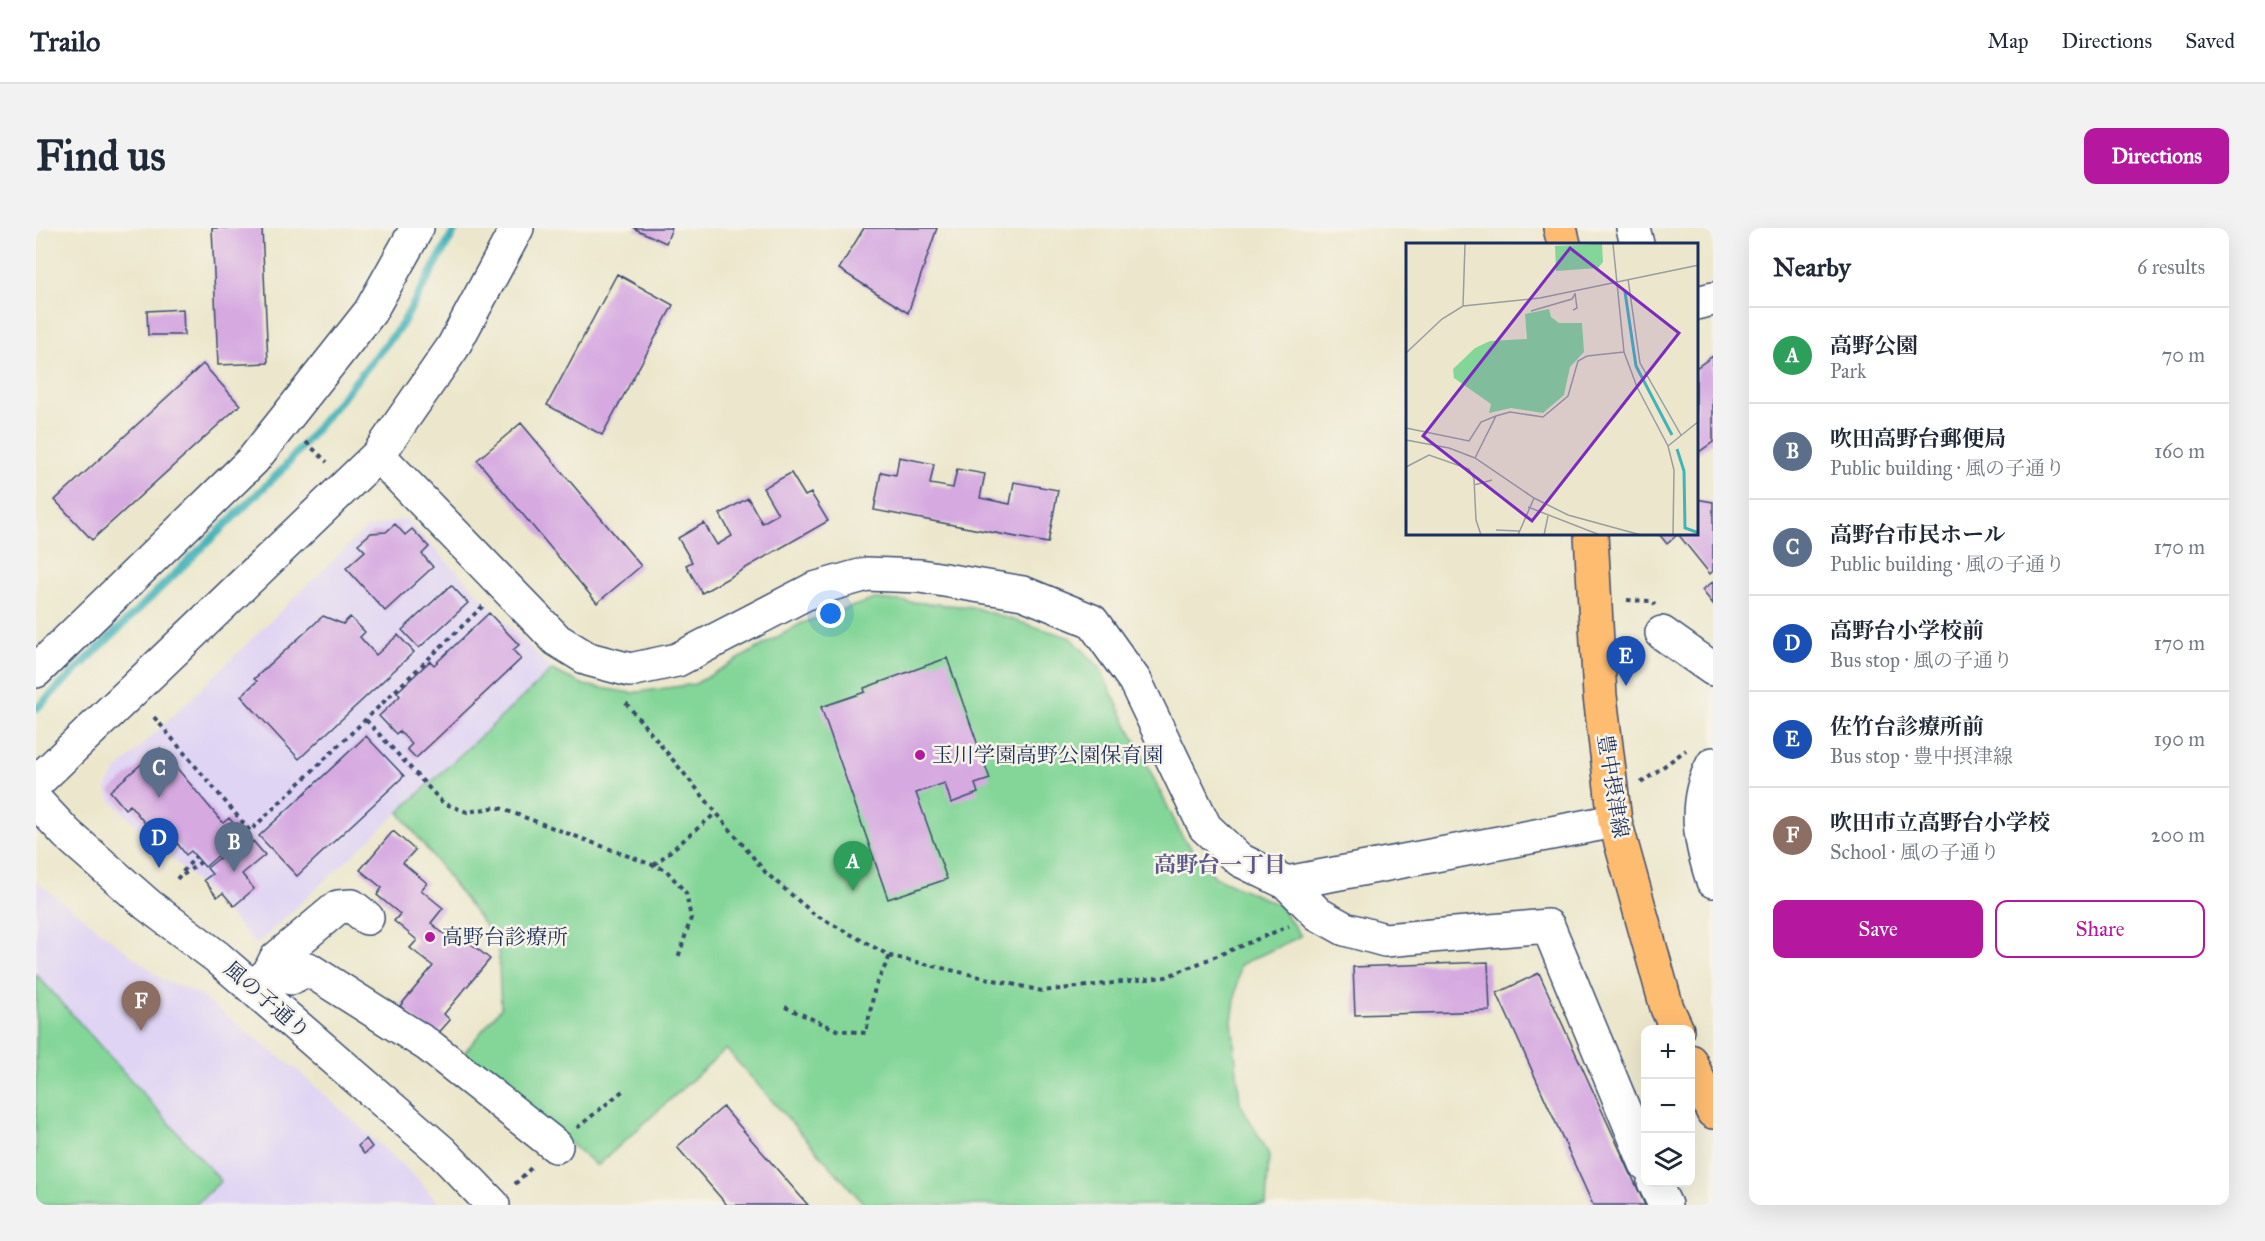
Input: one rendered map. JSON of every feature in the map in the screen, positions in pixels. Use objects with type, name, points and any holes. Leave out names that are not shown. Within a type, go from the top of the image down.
[{"type":"main road","points":[[1560,228],[1564,243]]},
{"type":"main road","name":"豊中摂津線","points":[[1591,536],[1600,696],[1615,820],[1667,1008],[1675,1025]]},
{"type":"main road","points":[[1695,1072],[1713,1112]]},
{"type":"street","points":[[36,671],[253,460],[370,312],[417,228]]},
{"type":"street","points":[[36,783],[378,455],[453,347],[517,228]]},
{"type":"street","points":[[1633,228],[1638,243]]},
{"type":"street","points":[[1698,303],[1713,299]]},
{"type":"street","points":[[378,455],[557,640],[588,659],[630,669],[677,660],[814,589],[867,574],[920,576],[1023,593],[1092,621],[1135,681],[1205,826],[1240,860],[1287,883],[1318,914],[1345,929],[1385,940],[1548,926],[1641,1152]]},
{"type":"street","points":[[1662,633],[1713,669]]},
{"type":"street","points":[[1701,756],[1701,846],[1713,881]]},
{"type":"street","name":"風の子通り","points":[[36,801],[67,834],[148,905],[260,980],[441,1151],[501,1197]]},
{"type":"street","points":[[1287,883],[1615,820]]},
{"type":"street","points":[[260,980],[276,959],[338,907],[352,906],[367,918]]},
{"type":"street","points":[[260,980],[291,978],[308,969],[428,1045],[556,1146]]},
{"type":"street","points":[[1656,1187],[1665,1205]]},
{"type":"path","points":[[154,717],[250,831],[484,606]]},
{"type":"path","points":[[626,703],[766,873],[814,914],[890,956],[1042,991],[1166,977],[1318,914]]},
{"type":"path","points":[[366,720],[443,802],[467,813],[497,807],[666,870],[686,893],[691,918],[678,958]]},
{"type":"path","points":[[1641,783],[1701,756]]},
{"type":"path","points":[[654,866],[716,813]]},
{"type":"path","points":[[234,824],[242,821]]},
{"type":"path","points":[[238,829],[242,821]]},
{"type":"path","points":[[196,856],[177,879],[201,862]]},
{"type":"path","points":[[784,1007],[837,1030],[866,1033],[875,987],[890,956]]},
{"type":"path","points":[[501,1197],[556,1146],[625,1089]]},
{"type":"shaded area","points":[[405,518],[552,670],[256,945],[211,895],[111,801],[106,788],[117,770],[365,529]]},
{"type":"shaded area","points":[[36,881],[163,980],[195,992],[297,1070],[414,1176],[441,1205],[36,1205]]},
{"type":"green space","points":[[875,599],[972,607],[1071,638],[1099,667],[1182,836],[1215,877],[1279,905],[1301,936],[1240,965],[1232,1021],[1240,1103],[1269,1154],[1266,1205],[865,1205],[726,1049],[597,1166],[464,1053],[501,1008],[498,943],[399,812],[552,670],[584,685],[631,693],[695,684],[802,623]]},
{"type":"green space","points":[[36,974],[221,1181],[195,1205],[36,1205]]},
{"type":"building","points":[[212,228],[262,228],[268,363],[218,365]]},
{"type":"building","points":[[633,228],[672,228],[666,243]]},
{"type":"building","points":[[864,228],[937,228],[908,313],[839,269]]},
{"type":"building","points":[[617,274],[673,305],[602,435],[547,405]]},
{"type":"building","points":[[183,309],[184,335],[148,335],[147,311]]},
{"type":"building","points":[[1713,356],[1713,442],[1698,453],[1698,367]]},
{"type":"building","points":[[203,364],[240,405],[92,540],[55,500]]},
{"type":"building","points":[[521,423],[641,566],[597,603],[477,460]]},
{"type":"building","points":[[899,457],[934,464],[930,484],[953,488],[957,469],[985,474],[980,498],[1010,504],[1014,482],[1058,490],[1048,543],[874,510],[881,472],[896,475]]},
{"type":"building","points":[[791,473],[805,496],[811,493],[828,521],[702,593],[686,565],[692,562],[678,538],[704,523],[717,545],[732,536],[720,514],[748,498],[762,523],[778,514],[763,488]]},
{"type":"building","points":[[1698,499],[1713,502],[1713,571],[1710,574],[1680,536],[1698,536]]},
{"type":"building","points":[[395,524],[405,535],[412,529],[429,547],[422,554],[433,567],[385,611],[346,568],[365,551],[358,544],[371,533],[386,532]]},
{"type":"building","points":[[1661,536],[1676,536],[1667,544]]},
{"type":"building","points":[[1713,582],[1713,604],[1702,590]]},
{"type":"building","points":[[451,585],[468,603],[419,648],[402,630]]},
{"type":"building","points":[[489,613],[519,645],[513,650],[521,659],[416,758],[407,749],[412,744],[399,731],[396,734],[379,716],[400,696],[397,692],[430,661],[434,665]]},
{"type":"building","points":[[323,616],[343,624],[350,617],[365,632],[360,637],[376,655],[398,635],[414,652],[299,759],[241,696],[257,681],[254,679]]},
{"type":"building","points":[[947,658],[990,779],[975,784],[978,793],[951,803],[945,783],[916,793],[947,879],[888,899],[821,707],[865,692],[864,688]]},
{"type":"building","points":[[366,736],[404,776],[297,876],[259,836]]},
{"type":"building","points":[[160,748],[223,823],[229,818],[243,834],[205,867],[191,851],[186,855],[177,843],[169,850],[158,837],[162,835],[152,823],[148,827],[130,805],[125,809],[110,791]]},
{"type":"building","name":"高野台診療所","points":[[393,831],[415,850],[403,863],[427,883],[421,890],[443,908],[431,923],[453,942],[459,934],[490,959],[444,1014],[450,1020],[436,1036],[400,1006],[433,966],[410,948],[417,940],[394,921],[400,914],[377,895],[382,888],[360,870]]},
{"type":"building","points":[[243,839],[248,846],[253,841],[265,855],[242,874],[254,889],[234,906],[223,893],[217,897],[204,880],[212,874],[207,868]]},
{"type":"building","points":[[1488,962],[1490,1011],[1355,1015],[1353,967]]},
{"type":"building","points":[[1539,973],[1645,1205],[1593,1205],[1497,993]]},
{"type":"building","points":[[723,1107],[808,1205],[727,1205],[677,1147]]},
{"type":"building","points":[[366,1139],[372,1147],[364,1154],[358,1146]]},
{"type":"waterway","points":[[37,708],[284,468],[401,326],[456,228]]},
{"type":"place","name":"佐竹台診療所前","points":[[1626,686]]},
{"type":"place","name":"玉川学園高野公園保育園","points":[[920,755]]},
{"type":"place","name":"高野台市民ホール","points":[[159,798]]},
{"type":"place","name":"高野台小学校前","points":[[159,868]]},
{"type":"place","name":"吹田高野台郵便局","points":[[234,872]]},
{"type":"place","name":"高野公園","points":[[853,891]]},
{"type":"place","name":"高野台診療所","points":[[430,937]]},
{"type":"place","name":"吹田市立高野台小学校","points":[[141,1031]]},
{"type":"district","name":"高野台一丁目","points":[[1220,864]]}]
